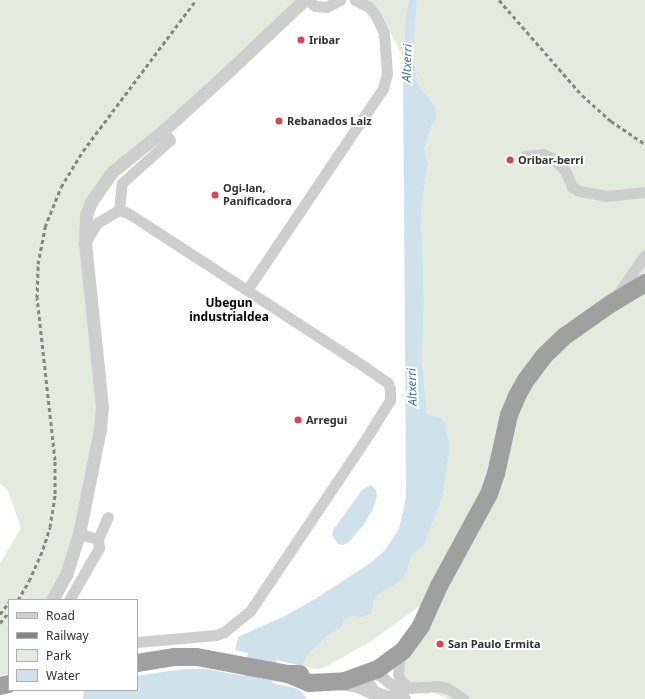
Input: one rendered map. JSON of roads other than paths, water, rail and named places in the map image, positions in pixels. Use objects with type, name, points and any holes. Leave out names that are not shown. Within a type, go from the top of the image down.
[{"type":"highway","points":[[138,663],[174,657],[198,657],[288,674],[309,683],[337,678],[356,678],[378,669],[404,643],[439,586],[489,494],[496,474],[509,415],[517,396],[544,356],[565,336],[612,303],[645,283]]},
{"type":"highway","points":[[337,678],[376,659],[404,643]]},
{"type":"street","points":[[53,599],[66,575],[79,534],[100,429],[102,407],[85,243],[86,215],[91,202],[112,172],[163,131],[306,0],[316,6],[326,7],[340,0]]},
{"type":"street","points":[[247,290],[383,88],[387,74],[384,33],[376,16],[369,8],[355,0]]},
{"type":"street","points":[[119,210],[122,183],[170,140],[163,131]]},
{"type":"street","points":[[525,156],[543,154],[554,159],[566,172],[572,187],[579,191],[606,196],[645,192]]},
{"type":"street","points":[[85,243],[97,223],[119,210],[128,213],[388,383],[390,400],[250,611],[224,632],[216,636],[138,642]]},
{"type":"street","points":[[612,303],[645,255]]},
{"type":"street","points":[[70,599],[99,548],[98,539],[108,517]]},
{"type":"street","points":[[79,534],[98,539]]},
{"type":"street","points":[[403,695],[401,681],[398,674],[399,661],[404,643]]},
{"type":"street","points":[[403,695],[399,688],[389,683],[381,676],[370,673],[368,680],[374,691],[392,697],[403,695],[438,686],[447,688],[464,699]]},
{"type":"street","points":[[337,678],[373,695],[387,699]]},
{"type":"water","name":"Altxerri","points":[[409,0],[417,0],[413,56],[418,85],[435,107],[436,119],[433,123],[424,148],[428,164],[421,208],[424,301],[422,361],[427,415],[440,417],[445,423],[449,442],[449,454],[443,495],[424,545],[411,556],[405,576],[399,582],[377,595],[373,602],[371,614],[361,617],[352,616],[345,619],[340,628],[329,634],[307,655],[302,666],[277,660],[272,683],[298,689],[307,699],[83,699],[84,691],[138,691],[138,676],[162,672],[185,669],[206,669],[244,676],[248,653],[235,650],[238,637],[285,616],[315,599],[372,562],[385,550],[399,529],[406,498],[403,58],[406,14]]},
{"type":"water","points":[[371,485],[376,490],[377,496],[373,509],[365,523],[349,542],[343,545],[338,544],[332,535],[334,529],[362,490]]},
{"type":"railway","points":[[19,599],[29,581],[43,549],[50,527],[55,494],[55,460],[37,298],[38,264],[45,227],[61,187],[83,151],[196,0]]},
{"type":"railway","points":[[499,0],[582,95],[611,121],[645,144]]},
{"type":"railway","points":[[0,614],[8,603]]},
{"type":"railway","points":[[0,623],[8,613]]},
{"type":"place","name":"Iribar","points":[[301,40]]},
{"type":"place","name":"Rebanados Laiz","points":[[279,121]]},
{"type":"place","name":"Oribar-berri","points":[[510,160]]},
{"type":"place","name":"Ogi-lan, Panificadora","points":[[215,195]]},
{"type":"place","name":"Arregui","points":[[298,420]]},
{"type":"place","name":"San Paulo Ermita","points":[[440,644]]},
{"type":"district","name":"Ubegun industrialdea","points":[[229,310]]}]
